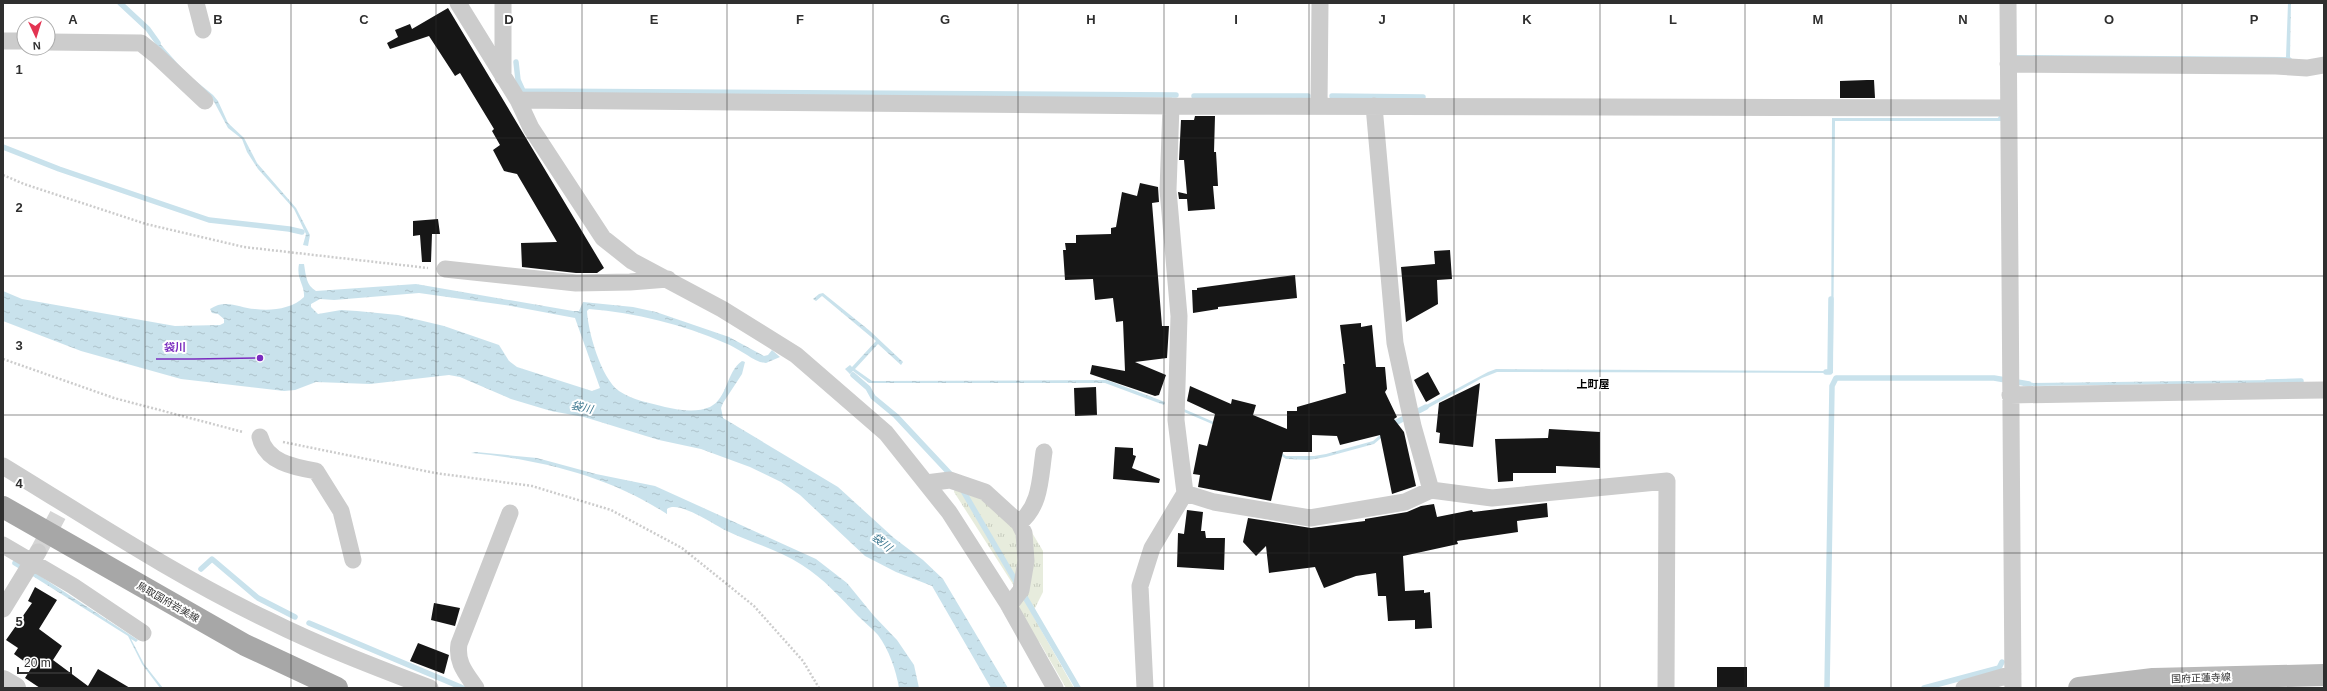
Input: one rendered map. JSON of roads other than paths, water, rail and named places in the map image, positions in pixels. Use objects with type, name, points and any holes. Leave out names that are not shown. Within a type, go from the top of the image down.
[{"type":"main road","name":"鳥取国府岩美線","points":[[3,507],[245,645],[337,688]]},
{"type":"main road","name":"国府正蓮寺線","points":[[2079,688],[2153,679],[2324,675]]},
{"type":"street","points":[[196,3],[203,30]]},
{"type":"street","points":[[458,3],[518,100],[531,128],[603,238],[632,261],[668,279],[796,355],[886,433],[950,512],[1009,606],[1054,688]]},
{"type":"street","points":[[503,3],[503,77]]},
{"type":"street","points":[[1318,105],[1320,3]]},
{"type":"street","points":[[1964,688],[2013,681],[2008,3]]},
{"type":"street","points":[[3,41],[16,41]]},
{"type":"street","points":[[56,42],[141,43],[156,54],[205,101]]},
{"type":"street","points":[[2008,64],[2276,66],[2307,68],[2324,65]]},
{"type":"street","points":[[518,100],[1170,106],[1318,105],[2008,108]]},
{"type":"street","points":[[1145,688],[1140,586],[1152,548],[1185,493],[1176,420],[1179,316],[1168,190],[1170,106]]},
{"type":"street","points":[[1374,106],[1395,343],[1413,426],[1431,490]]},
{"type":"street","points":[[444,269],[576,283],[630,282],[668,279]]},
{"type":"street","points":[[2010,395],[2324,390]]},
{"type":"street","points":[[260,437],[263,448],[272,456],[290,466],[316,471],[341,511],[353,560]]},
{"type":"street","points":[[1019,523],[1029,515],[1037,498],[1044,452]]},
{"type":"street","points":[[3,466],[62,508],[268,620],[354,659],[430,688]]},
{"type":"street","points":[[926,483],[950,480],[985,492],[1019,523],[1024,533],[1026,561],[1021,590],[1009,606]]},
{"type":"street","points":[[1185,493],[1214,502],[1310,518],[1405,502],[1431,490],[1492,498],[1667,482],[1666,688]]},
{"type":"street","points":[[476,688],[460,665],[457,655],[459,644],[510,513]]},
{"type":"street","points":[[3,545],[35,557],[143,633]]},
{"type":"street","points":[[3,610],[35,557]]},
{"type":"street","points":[[3,680],[14,688]]},
{"type":"water","points":[[2288,3],[2291,3],[2290,57],[2292,59],[2016,58],[2016,55],[2286,57]]},
{"type":"water","points":[[155,38],[186,73],[213,95],[218,101],[228,123],[244,138],[257,163],[296,208],[310,235],[308,246],[303,245],[306,234],[294,209],[258,169],[247,152],[242,139],[228,128],[211,96],[182,73],[153,40]]},
{"type":"water","points":[[2001,116],[2001,121],[1835,121],[1833,373],[1497,372],[1482,378],[1421,412],[1419,409],[1496,369],[1828,371],[1831,369],[1832,118],[1998,118]]},
{"type":"water","points":[[299,264],[304,264],[308,283],[316,291],[416,284],[573,311],[579,311],[583,302],[633,307],[656,312],[729,337],[764,356],[768,355],[772,350],[780,357],[766,363],[760,362],[730,345],[692,330],[658,320],[624,313],[589,309],[587,311],[590,331],[601,366],[612,385],[624,394],[647,403],[688,410],[699,410],[710,407],[720,398],[737,366],[742,361],[745,362],[742,374],[721,408],[723,418],[838,487],[894,538],[923,560],[943,579],[1008,688],[991,688],[932,586],[896,572],[865,556],[800,495],[781,482],[750,467],[701,449],[659,440],[584,417],[551,411],[511,399],[460,377],[449,375],[370,384],[316,382],[295,390],[284,391],[181,379],[81,351],[3,321],[3,291],[22,299],[175,326],[220,325],[224,323],[224,319],[218,314],[212,313],[210,309],[222,304],[232,304],[268,310],[287,307],[299,301],[304,297],[304,293],[298,269]],"holes":[[[419,293],[511,306],[575,318],[600,388],[592,391],[517,367],[509,361],[499,345],[444,326],[398,315],[357,311],[341,310],[318,314],[311,307],[311,304],[320,299],[334,300]]]},
{"type":"water","points":[[823,293],[870,331],[903,362],[901,365],[878,344],[855,369],[872,381],[1107,380],[1165,402],[1164,405],[1105,383],[869,383],[853,371],[850,374],[845,369],[850,365],[852,367],[876,341],[822,296],[816,301],[813,299],[819,294]]},
{"type":"water","points":[[2274,380],[2274,383],[2023,386],[2022,383]]},
{"type":"water","points":[[1184,409],[1276,449],[1286,456],[1314,456],[1326,454],[1373,441],[1399,419],[1400,422],[1374,444],[1309,460],[1286,459],[1273,450],[1184,412]]},
{"type":"water","points":[[476,452],[537,458],[596,474],[655,486],[816,559],[847,583],[874,616],[897,640],[914,665],[919,688],[899,688],[892,660],[878,635],[824,582],[810,570],[793,560],[727,531],[688,510],[672,507],[667,509],[667,514],[621,489],[573,472],[522,460],[471,453]]},
{"type":"water","points":[[34,572],[138,640],[136,642],[131,639],[144,664],[163,688],[160,688],[142,664],[128,636],[31,575]]},
{"type":"waterway","points":[[120,3],[148,29],[158,43]]},
{"type":"waterway","points":[[516,62],[518,80],[523,91],[1176,95]]},
{"type":"waterway","points":[[1194,96],[1308,96]]},
{"type":"waterway","points":[[1332,96],[1423,97]]},
{"type":"waterway","points":[[3,147],[59,169],[209,220],[289,229],[302,232]]},
{"type":"waterway","points":[[1826,372],[1830,372],[1831,299]]},
{"type":"waterway","points":[[853,375],[868,388],[873,397],[896,416],[953,477]]},
{"type":"waterway","points":[[1827,688],[1832,386],[1836,378],[1994,378],[2029,384]]},
{"type":"waterway","points":[[2267,382],[2301,381]]},
{"type":"waterway","points":[[1393,424],[1426,407]]},
{"type":"waterway","points":[[962,489],[1018,585]]},
{"type":"waterway","points":[[201,569],[212,559],[258,598],[295,617]]},
{"type":"waterway","points":[[15,563],[20,566]]},
{"type":"waterway","points":[[1022,592],[1078,688]]},
{"type":"waterway","points":[[309,623],[463,688]]},
{"type":"waterway","points":[[1924,688],[1999,668],[2002,662]]},
{"type":"tunnel","points":[[38,552],[59,513]]},
{"type":"place","name":"袋川","points":[[260,358]]},
{"type":"district","name":"上町屋","points":[[1593,384]]}]
